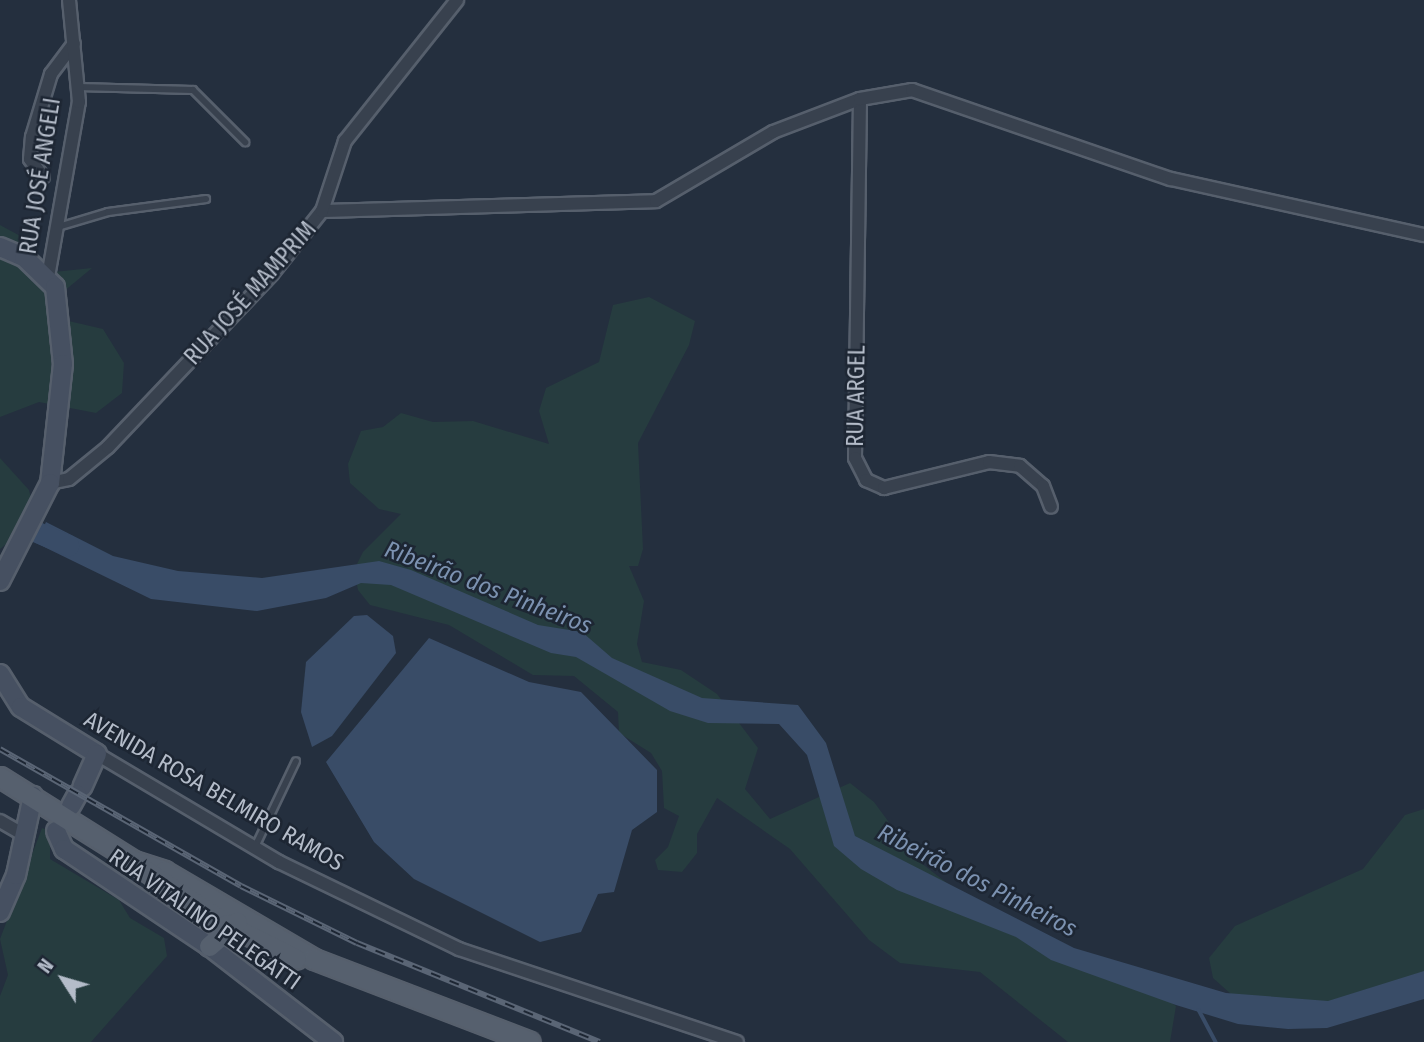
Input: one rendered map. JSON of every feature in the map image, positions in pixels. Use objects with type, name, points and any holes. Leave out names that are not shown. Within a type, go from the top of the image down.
[{"type":"main road","points":[[0,247],[48,277],[60,299],[62,332],[50,483],[0,581]]},
{"type":"main road","name":"AVENIDA ROSA BELMIRO RAMOS","points":[[0,674],[21,707],[97,754]]},
{"type":"main road","points":[[76,796],[97,754]]},
{"type":"main road","points":[[0,777],[134,861],[307,954],[530,1042]]},
{"type":"main road","points":[[0,912],[26,836],[33,796]]},
{"type":"main road","name":"RUA VITALINO PELEGATTI","points":[[56,831],[64,849],[209,946],[333,1042]]},
{"type":"main road","points":[[134,861],[149,878],[227,925],[288,957],[307,954]]},
{"type":"main road","points":[[209,946],[227,925]]},
{"type":"street","name":"RUA JOSÉ ANGELI","points":[[48,277],[78,87],[69,0]]},
{"type":"street","name":"RUA JOSÉ MAMPRIM","points":[[50,483],[69,478],[108,447],[272,274],[322,211],[345,141],[457,0]]},
{"type":"street","points":[[43,177],[30,159],[37,116],[51,74],[74,44]]},
{"type":"street","points":[[322,211],[656,201],[773,132],[860,99],[902,90],[940,95],[1171,179],[1424,234]]},
{"type":"street","name":"RUA ARGEL","points":[[860,99],[855,458],[866,480],[884,488],[989,462],[1020,466],[1043,486],[1051,507]]},
{"type":"street","name":"AVENIDA ROSA BELMIRO RAMOS","points":[[97,754],[255,847],[459,949],[737,1042]]},
{"type":"street","points":[[0,821],[26,836]]},
{"type":"lane","points":[[78,87],[193,90],[246,142]]},
{"type":"lane","points":[[56,228],[108,212],[206,199]]},
{"type":"lane","points":[[255,847],[296,761]]},
{"type":"green space","points":[[0,225],[24,238],[31,262],[44,273],[92,268],[57,297],[60,319],[103,329],[124,363],[122,393],[96,413],[39,402],[0,417]]},
{"type":"green space","points":[[649,297],[695,321],[689,345],[638,443],[643,549],[638,566],[629,566],[644,601],[637,644],[642,662],[681,670],[717,694],[758,748],[745,789],[770,819],[850,783],[874,802],[916,859],[997,922],[1105,979],[1161,995],[1176,1006],[1170,1042],[1068,1042],[980,972],[900,963],[869,940],[790,849],[717,798],[697,834],[697,853],[682,872],[658,870],[655,860],[668,847],[679,816],[664,808],[662,771],[651,753],[619,733],[618,712],[574,676],[533,675],[449,625],[370,605],[358,590],[354,570],[363,552],[401,514],[379,509],[350,483],[348,464],[361,431],[383,427],[401,413],[433,422],[473,421],[549,444],[539,411],[546,388],[599,362],[613,305]]},
{"type":"green space","points":[[0,458],[29,490],[32,502],[13,539],[0,549]]},
{"type":"green space","points":[[1424,809],[1424,979],[1351,1018],[1241,1003],[1213,978],[1209,958],[1235,926],[1363,869],[1405,815]]},
{"type":"green space","points":[[42,828],[50,831],[50,859],[119,900],[130,918],[164,938],[167,956],[91,1042],[0,1042],[0,996],[8,975],[0,939]]},
{"type":"water","points":[[46,522],[113,556],[178,571],[262,578],[379,561],[411,570],[538,625],[582,632],[612,658],[702,698],[798,705],[826,743],[855,836],[1074,948],[1226,993],[1328,1001],[1424,971],[1424,999],[1327,1028],[1288,1029],[1238,1024],[1176,1005],[1051,960],[1016,937],[897,890],[861,869],[834,846],[807,755],[779,724],[708,723],[670,711],[576,657],[551,653],[391,585],[361,583],[326,598],[257,611],[151,599],[36,543]]},
{"type":"water","points":[[367,615],[393,636],[396,653],[332,736],[312,747],[301,712],[306,662],[354,616]]},
{"type":"water","points":[[429,638],[529,682],[581,692],[657,770],[657,812],[632,830],[614,892],[598,894],[581,932],[540,942],[414,879],[374,842],[326,762]]},
{"type":"waterway","name":"Ribeirão dos Pinheiros","points":[[37,532],[68,545]]},
{"type":"waterway","points":[[1199,1010],[1216,1042]]},
{"type":"railway","points":[[0,749],[241,886],[357,943],[600,1042]]}]
